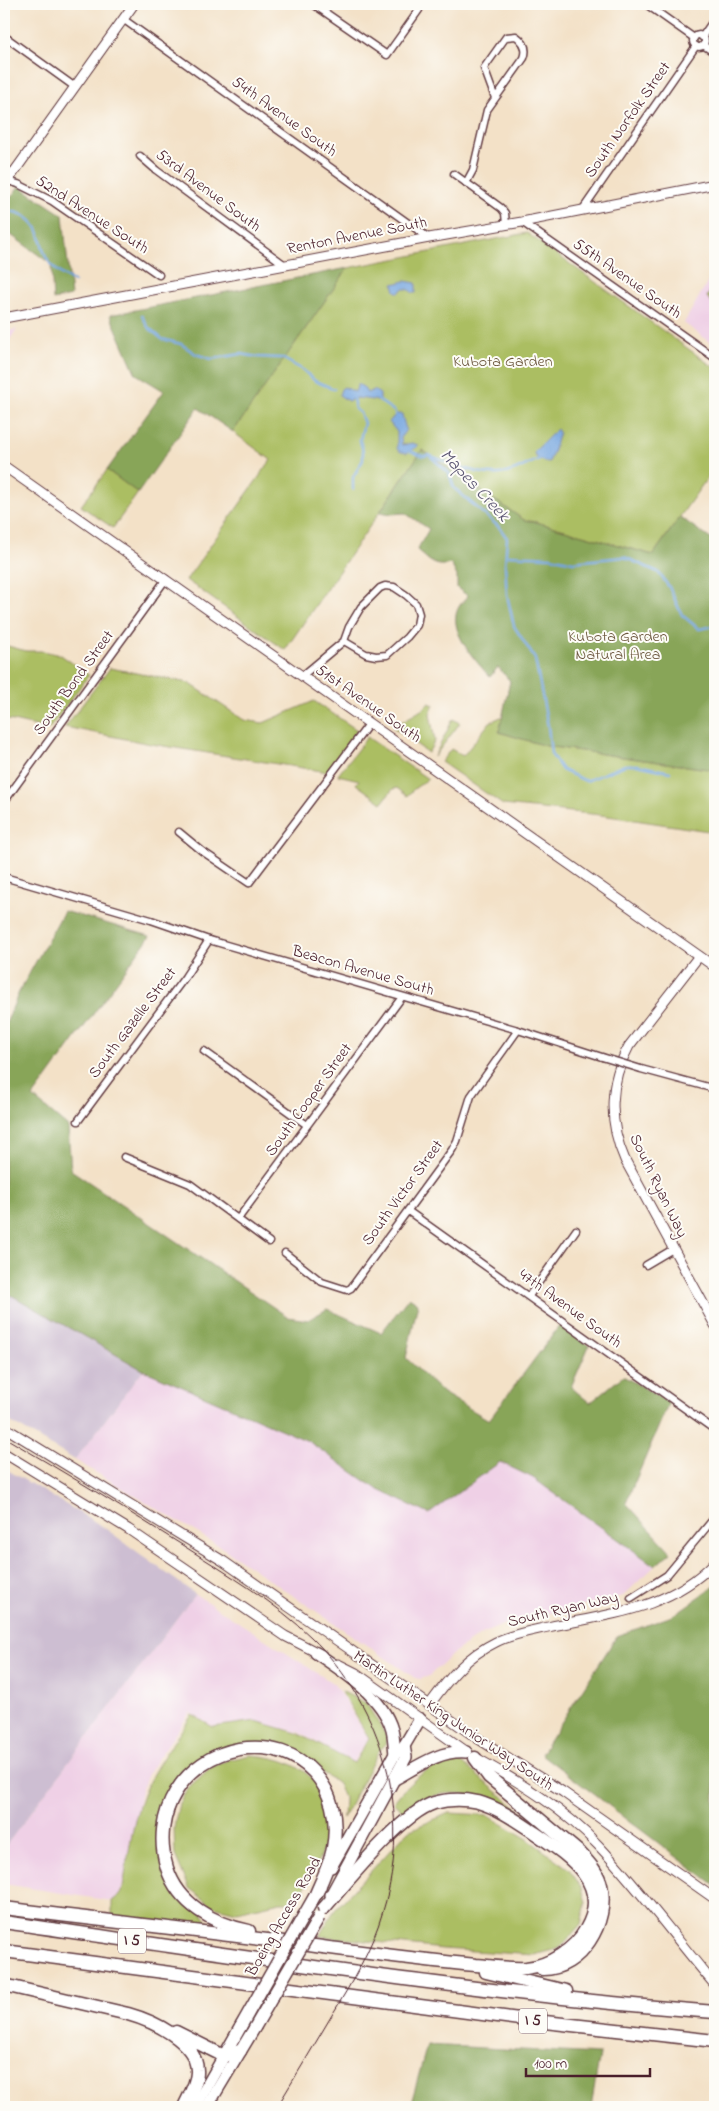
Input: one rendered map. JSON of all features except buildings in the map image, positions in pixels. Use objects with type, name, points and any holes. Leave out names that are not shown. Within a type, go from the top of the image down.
[{"type":"highway","points":[[316,1652],[350,1676],[381,1708],[392,1730],[395,1754]]},
{"type":"highway","name":"Boeing Access Road","points":[[195,2107],[395,1754],[404,1746],[420,1719]]},
{"type":"highway","name":"Boeing Access Road","points":[[207,2107],[321,1912],[394,1780],[406,1757],[404,1746]]},
{"type":"highway","points":[[316,1894],[333,1851],[335,1815],[324,1784],[309,1768],[280,1752],[264,1749],[240,1749],[209,1760],[198,1767],[178,1787],[167,1807],[162,1831],[162,1846],[169,1874],[183,1897],[206,1916],[240,1930],[330,1948]]},
{"type":"highway","points":[[4,1908],[435,1961],[526,1968],[548,1969],[564,1964],[585,1946],[599,1923],[602,1910],[601,1885],[592,1867],[580,1853],[489,1777],[471,1755],[454,1752],[432,1758],[394,1780]]},
{"type":"highway","points":[[321,1912],[368,1858],[417,1812],[445,1801],[479,1802],[504,1813],[566,1855],[584,1874],[593,1892],[592,1918],[580,1938],[560,1956],[542,1964],[526,1968]]},
{"type":"highway","name":"I 5","points":[[4,1922],[327,1968],[624,2005],[715,2012]]},
{"type":"highway","name":"I 5","points":[[4,1951],[528,2020],[715,2041]]},
{"type":"highway","points":[[435,1961],[624,2005]]},
{"type":"highway","points":[[4,1986],[144,2018],[164,2029],[193,2053],[198,2070],[184,2107]]},
{"type":"highway","points":[[164,2029],[182,2033],[224,2056],[240,2051]]},
{"type":"main road","points":[[7,180],[134,4]]},
{"type":"main road","name":"Renton Avenue South","points":[[4,318],[522,222],[715,184]]},
{"type":"main road","name":"51st Avenue South","points":[[5,471],[166,579],[715,967]]},
{"type":"main road","name":"South Ryan Way","points":[[699,956],[629,1046],[618,1072],[613,1099],[614,1123],[620,1148],[715,1325]]},
{"type":"main road","name":"Martin Luther King Junior Way South","points":[[4,1427],[223,1561],[492,1747],[563,1792],[715,1899]]},
{"type":"main road","name":"Martin Luther King Junior Way South","points":[[4,1453],[100,1511],[285,1636],[356,1673],[471,1755],[527,1787],[566,1815],[598,1844],[715,1985]]},
{"type":"main road","name":"South Ryan Way","points":[[430,1704],[459,1666],[496,1641],[522,1633],[645,1607],[676,1594],[690,1585],[715,1562]]},
{"type":"main road","name":"Boeing Access Road","points":[[420,1719],[430,1704]]},
{"type":"street","points":[[312,4],[387,55],[419,10]]},
{"type":"street","points":[[646,4],[694,38]]},
{"type":"street","points":[[702,37],[715,18]]},
{"type":"street","name":"54th Avenue South","points":[[123,19],[429,238]]},
{"type":"street","points":[[4,36],[74,87]]},
{"type":"street","points":[[466,183],[473,170],[486,114],[525,54],[525,45],[516,36],[506,37],[484,68],[495,98]]},
{"type":"street","points":[[694,38],[702,37]]},
{"type":"street","points":[[702,37],[705,41],[704,45]]},
{"type":"street","points":[[694,38],[693,43],[696,46],[704,45]]},
{"type":"street","points":[[704,45],[715,53]]},
{"type":"street","name":"South Norfolk Street","points":[[583,209],[696,46]]},
{"type":"street","name":"53rd Avenue South","points":[[140,156],[156,170],[285,265]]},
{"type":"street","name":"52nd Avenue South","points":[[4,168],[7,180],[52,201],[159,276]]},
{"type":"street","points":[[454,174],[501,208],[505,213],[506,224]]},
{"type":"street","name":"55th Avenue South","points":[[522,222],[715,358]]},
{"type":"street","name":"South Bond Street","points":[[4,802],[166,579]]},
{"type":"street","points":[[302,676],[344,642],[349,627],[361,607],[385,586],[401,590],[416,604],[419,614],[417,625],[387,655],[376,656],[366,654],[344,642]]},
{"type":"street","points":[[179,832],[249,883],[369,724]]},
{"type":"street","name":"Beacon Avenue South","points":[[4,877],[151,920],[209,940],[518,1030],[641,1069],[715,1089]]},
{"type":"street","name":"South Gazelle Street","points":[[78,1121],[185,977],[209,940]]},
{"type":"street","name":"South Cooper Street","points":[[238,1219],[402,997]]},
{"type":"street","name":"South Victor Street","points":[[285,1253],[322,1282],[347,1290],[351,1288],[457,1141],[471,1095],[518,1030]]},
{"type":"street","points":[[204,1051],[307,1125]]},
{"type":"street","points":[[124,1157],[190,1184],[269,1242]]},
{"type":"street","name":"47th Avenue South","points":[[408,1211],[715,1430]]},
{"type":"street","points":[[528,1296],[576,1230]]},
{"type":"street","points":[[646,1265],[673,1249]]},
{"type":"street","points":[[631,1598],[667,1575],[715,1517]]},
{"type":"shaded area","points":[[715,269],[715,346],[684,323]]},
{"type":"shaded area","points":[[17,329],[4,348],[4,332]]},
{"type":"shaded area","points":[[4,1291],[143,1370],[75,1460],[4,1418]]},
{"type":"shaded area","points":[[143,1370],[308,1441],[377,1489],[428,1514],[500,1462],[533,1478],[655,1566],[623,1596],[507,1623],[480,1635],[455,1652],[429,1676],[420,1679],[415,1678],[221,1547],[75,1460]]},
{"type":"shaded area","points":[[4,1468],[102,1526],[195,1594],[4,1848]]},
{"type":"shaded area","points":[[195,1594],[334,1684],[368,1738],[353,1762],[298,1732],[256,1721],[213,1726],[190,1713],[150,1770],[141,1791],[121,1893],[112,1901],[4,1884],[4,1848]]},
{"type":"green space","points":[[19,186],[63,215],[71,296],[53,300],[51,264],[4,230],[4,207]]},
{"type":"green space","name":"Kubota Garden","points":[[527,233],[715,368],[715,467],[653,555],[524,520],[422,450],[285,650],[186,580],[271,460],[233,432],[348,268]]},
{"type":"green space","points":[[348,268],[233,432],[198,408],[138,493],[107,470],[164,391],[136,374],[110,315]]},
{"type":"green space","points":[[715,283],[715,306],[707,297]]},
{"type":"green space","name":"Kubota Garden Natural Area","points":[[422,450],[524,520],[653,555],[680,517],[715,542],[715,770],[546,746],[499,732],[510,681],[498,667],[490,677],[464,644],[456,624],[456,614],[460,605],[468,596],[457,588],[457,576],[451,564],[436,564],[417,550],[429,529],[405,513],[391,514],[380,512]]},
{"type":"green space","points":[[107,470],[138,493],[113,528],[81,506]]},
{"type":"green space","points":[[4,645],[26,651],[43,651],[61,655],[89,675],[49,729],[4,719]]},
{"type":"green space","points":[[110,668],[189,683],[244,720],[263,723],[314,701],[357,730],[328,772],[151,744],[65,727]]},
{"type":"green space","points":[[429,703],[434,705],[430,714],[435,741],[428,753],[393,727],[423,709]]},
{"type":"green space","points":[[503,716],[499,732],[546,746],[715,770],[715,832],[601,815],[503,805],[441,762],[451,749],[463,756],[490,722]]},
{"type":"green space","points":[[453,719],[460,723],[434,757]]},
{"type":"green space","points":[[367,737],[428,779],[407,796],[397,788],[393,789],[382,803],[356,784],[359,780],[338,775]]},
{"type":"green space","points":[[64,911],[150,936],[33,1097],[68,1127],[71,1170],[288,1317],[308,1320],[327,1309],[381,1333],[409,1297],[418,1303],[406,1358],[443,1393],[489,1420],[560,1325],[589,1346],[571,1387],[590,1403],[623,1376],[669,1402],[626,1503],[671,1552],[655,1566],[533,1478],[500,1462],[429,1514],[377,1489],[308,1441],[143,1370],[4,1291],[4,1028],[19,992]]},
{"type":"green space","points":[[715,1586],[715,1886],[541,1754],[617,1636],[672,1616]]},
{"type":"green space","points":[[341,1691],[366,1703],[387,1737],[385,1745],[378,1752],[343,1818],[344,1798],[338,1784],[302,1757],[238,1745],[177,1781],[160,1854],[209,1923],[208,1925],[112,1916],[112,1901],[122,1893],[133,1831],[143,1795],[159,1764],[192,1715],[213,1727],[256,1721],[297,1733],[354,1763],[369,1738]]},
{"type":"green space","points":[[250,1755],[274,1758],[296,1766],[306,1773],[320,1790],[327,1810],[329,1828],[319,1859],[297,1902],[280,1902],[237,1912],[213,1906],[189,1888],[175,1855],[174,1828],[179,1803],[189,1787],[210,1768],[228,1760]]},
{"type":"green space","points":[[455,1761],[461,1762],[525,1815],[523,1817],[495,1802],[463,1794],[448,1793],[432,1796],[418,1802],[404,1812],[393,1803],[405,1788],[427,1770]]},
{"type":"green space","points":[[449,1813],[487,1815],[526,1838],[569,1869],[582,1888],[586,1903],[581,1924],[560,1948],[534,1955],[443,1949],[319,1936],[334,1911],[408,1831]]},
{"type":"green space","points":[[427,2045],[600,2054],[591,2107],[410,2107]]},
{"type":"water","points":[[405,281],[416,283],[416,293],[408,289],[402,289],[399,293],[395,291],[393,284]]},
{"type":"water","points":[[358,384],[367,393],[374,390],[380,394],[380,401],[357,398],[348,401],[339,395],[344,387],[355,392]]},
{"type":"water","points":[[396,414],[402,414],[406,430],[401,437],[402,445],[412,443],[418,445],[407,453],[397,449],[397,432],[389,422]]},
{"type":"water","points":[[557,429],[559,432],[553,453],[549,462],[544,462],[535,456],[534,452]]},
{"type":"waterway","name":"Mapes Creek","points":[[7,210],[22,214],[31,221],[39,233],[49,262],[60,273],[74,282]]},
{"type":"waterway","name":"Mapes Creek","points":[[142,316],[148,327],[162,339],[181,344],[196,354],[211,359],[241,354],[282,358],[303,370],[315,381],[334,389]]},
{"type":"waterway","points":[[353,398],[355,409],[360,413],[364,423],[360,440],[363,460],[353,477],[353,489]]},
{"type":"waterway","name":"Mapes Creek","points":[[378,400],[394,411],[396,415]]},
{"type":"waterway","name":"Mapes Creek","points":[[410,451],[423,456],[429,455],[449,473],[454,488],[499,527],[507,538],[505,565],[507,595],[514,626],[535,659],[548,726],[551,754],[562,770],[586,781],[625,765],[637,765],[670,772]]},
{"type":"waterway","points":[[431,456],[465,468],[491,474],[509,472],[539,459]]},
{"type":"waterway","points":[[507,555],[551,557],[573,562],[624,557],[658,572],[669,587],[682,615],[699,629],[715,626]]},
{"type":"tram line","points":[[4,1437],[187,1548],[282,1612],[311,1637],[336,1665],[357,1696],[374,1729],[386,1764],[393,1800],[395,1837],[392,1874],[383,1911],[373,1939],[354,1978],[277,2107]]}]
